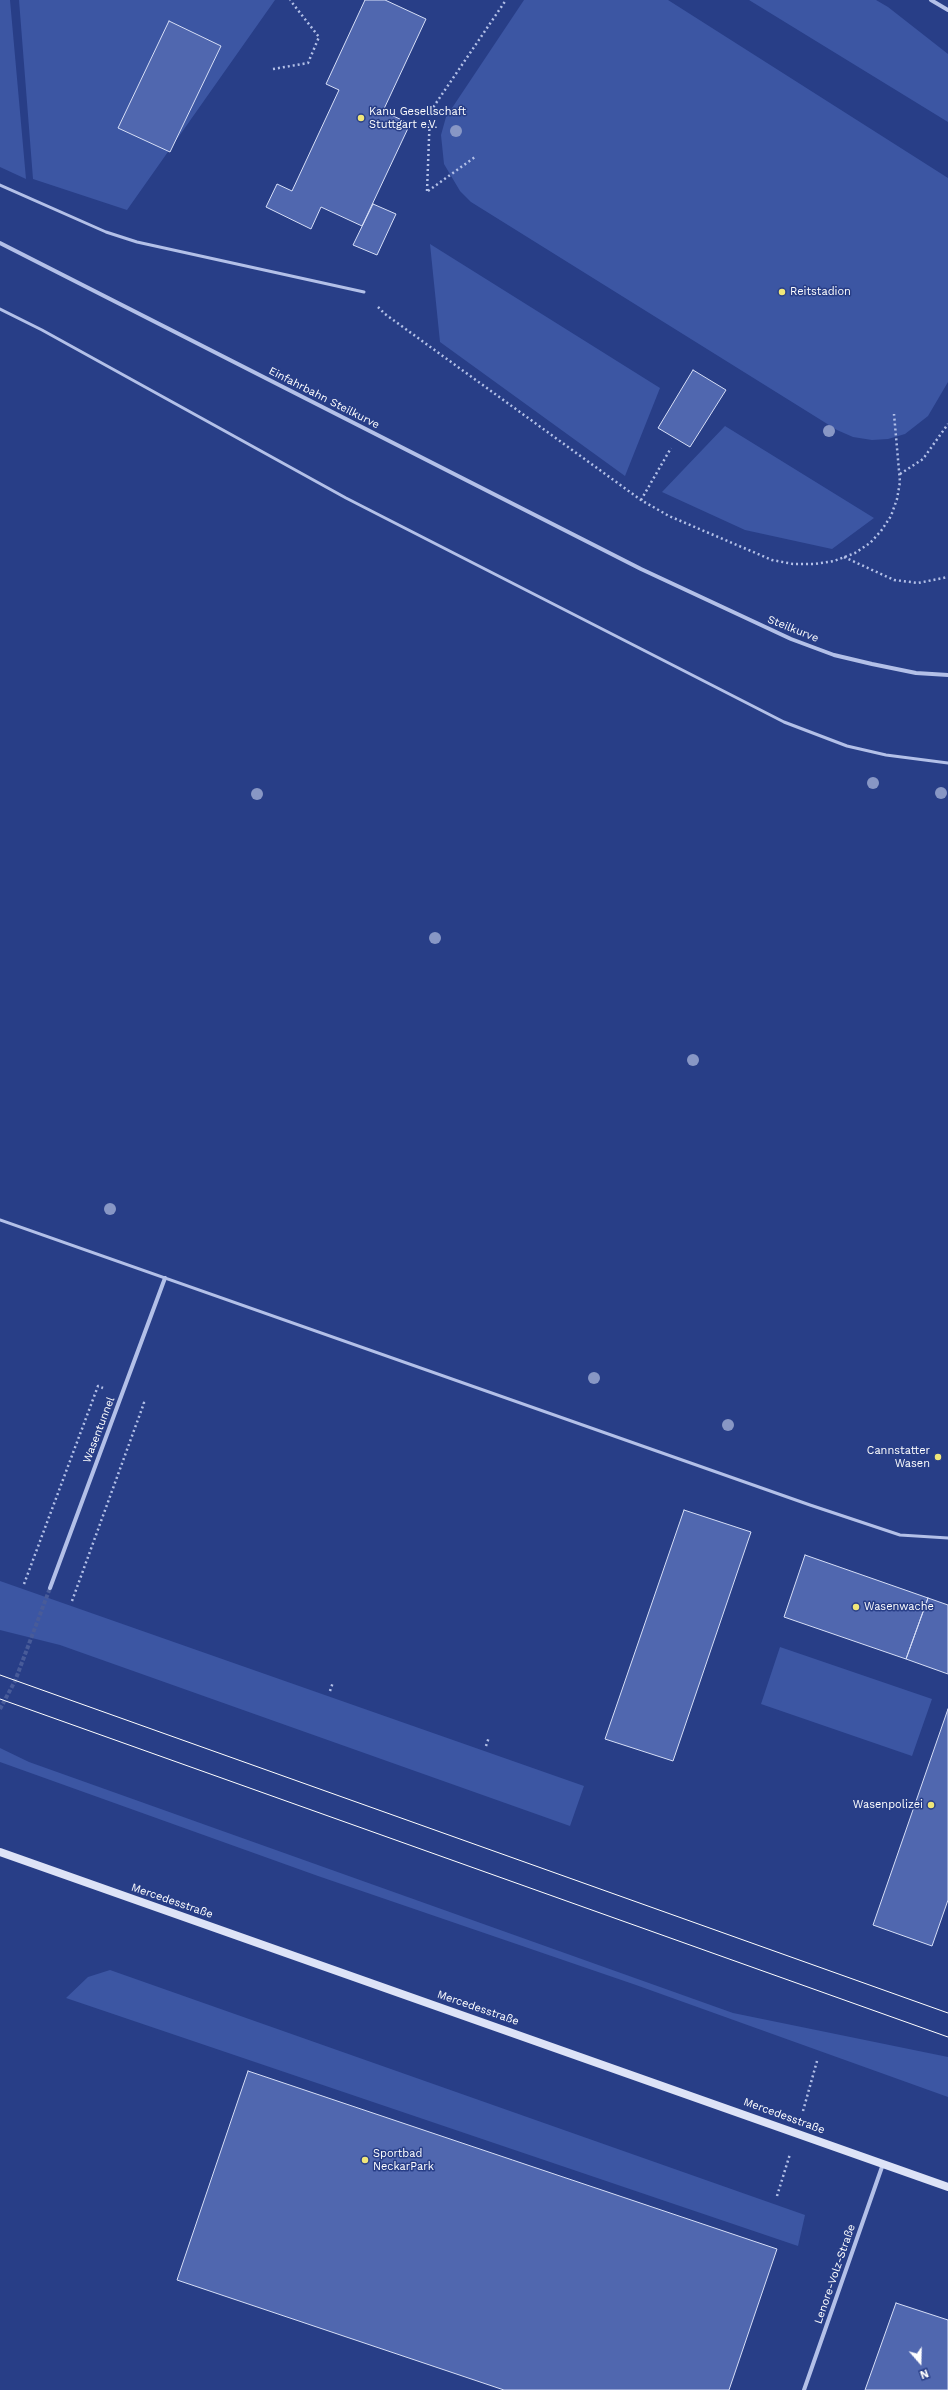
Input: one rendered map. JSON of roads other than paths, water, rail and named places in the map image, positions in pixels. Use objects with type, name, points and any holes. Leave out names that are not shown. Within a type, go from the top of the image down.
[{"type":"main road","name":"Mercedesstraße","points":[[0,1852],[948,2187]]},
{"type":"street","points":[[931,0],[948,10]]},
{"type":"street","name":"Einfahrbahn Steilkurve","points":[[0,243],[641,569]]},
{"type":"street","name":"Steilkurve","points":[[641,569],[791,639],[834,654],[916,673],[948,675]]},
{"type":"street","name":"Wasentunnel","points":[[50,1588],[165,1278]]},
{"type":"street","name":"Lenore-Volz-Straße","points":[[804,2390],[883,2163]]},
{"type":"lane","points":[[0,185],[106,232],[138,242],[364,292]]},
{"type":"lane","points":[[0,309],[42,330],[346,498],[784,722],[847,746],[886,756],[948,763]]},
{"type":"lane","points":[[0,1220],[893,1533],[900,1535],[948,1538]]},
{"type":"tunnel","points":[[0,1709],[15,1681],[50,1588]]},
{"type":"tram line","points":[[0,1675],[948,2013]]},
{"type":"tram line","points":[[0,1699],[948,2037]]},
{"type":"place","name":"Kanu Gesellschaft Stuttgart e.V.","points":[[361,118]]},
{"type":"place","name":"Reitstadion","points":[[782,292]]},
{"type":"place","name":"Cannstatter Wasen","points":[[938,1457]]},
{"type":"place","name":"Wasenwache","points":[[856,1607]]},
{"type":"place","name":"Wasenpolizei","points":[[931,1805]]},
{"type":"place","name":"Sportbad NeckarPark","points":[[365,2160]]}]
